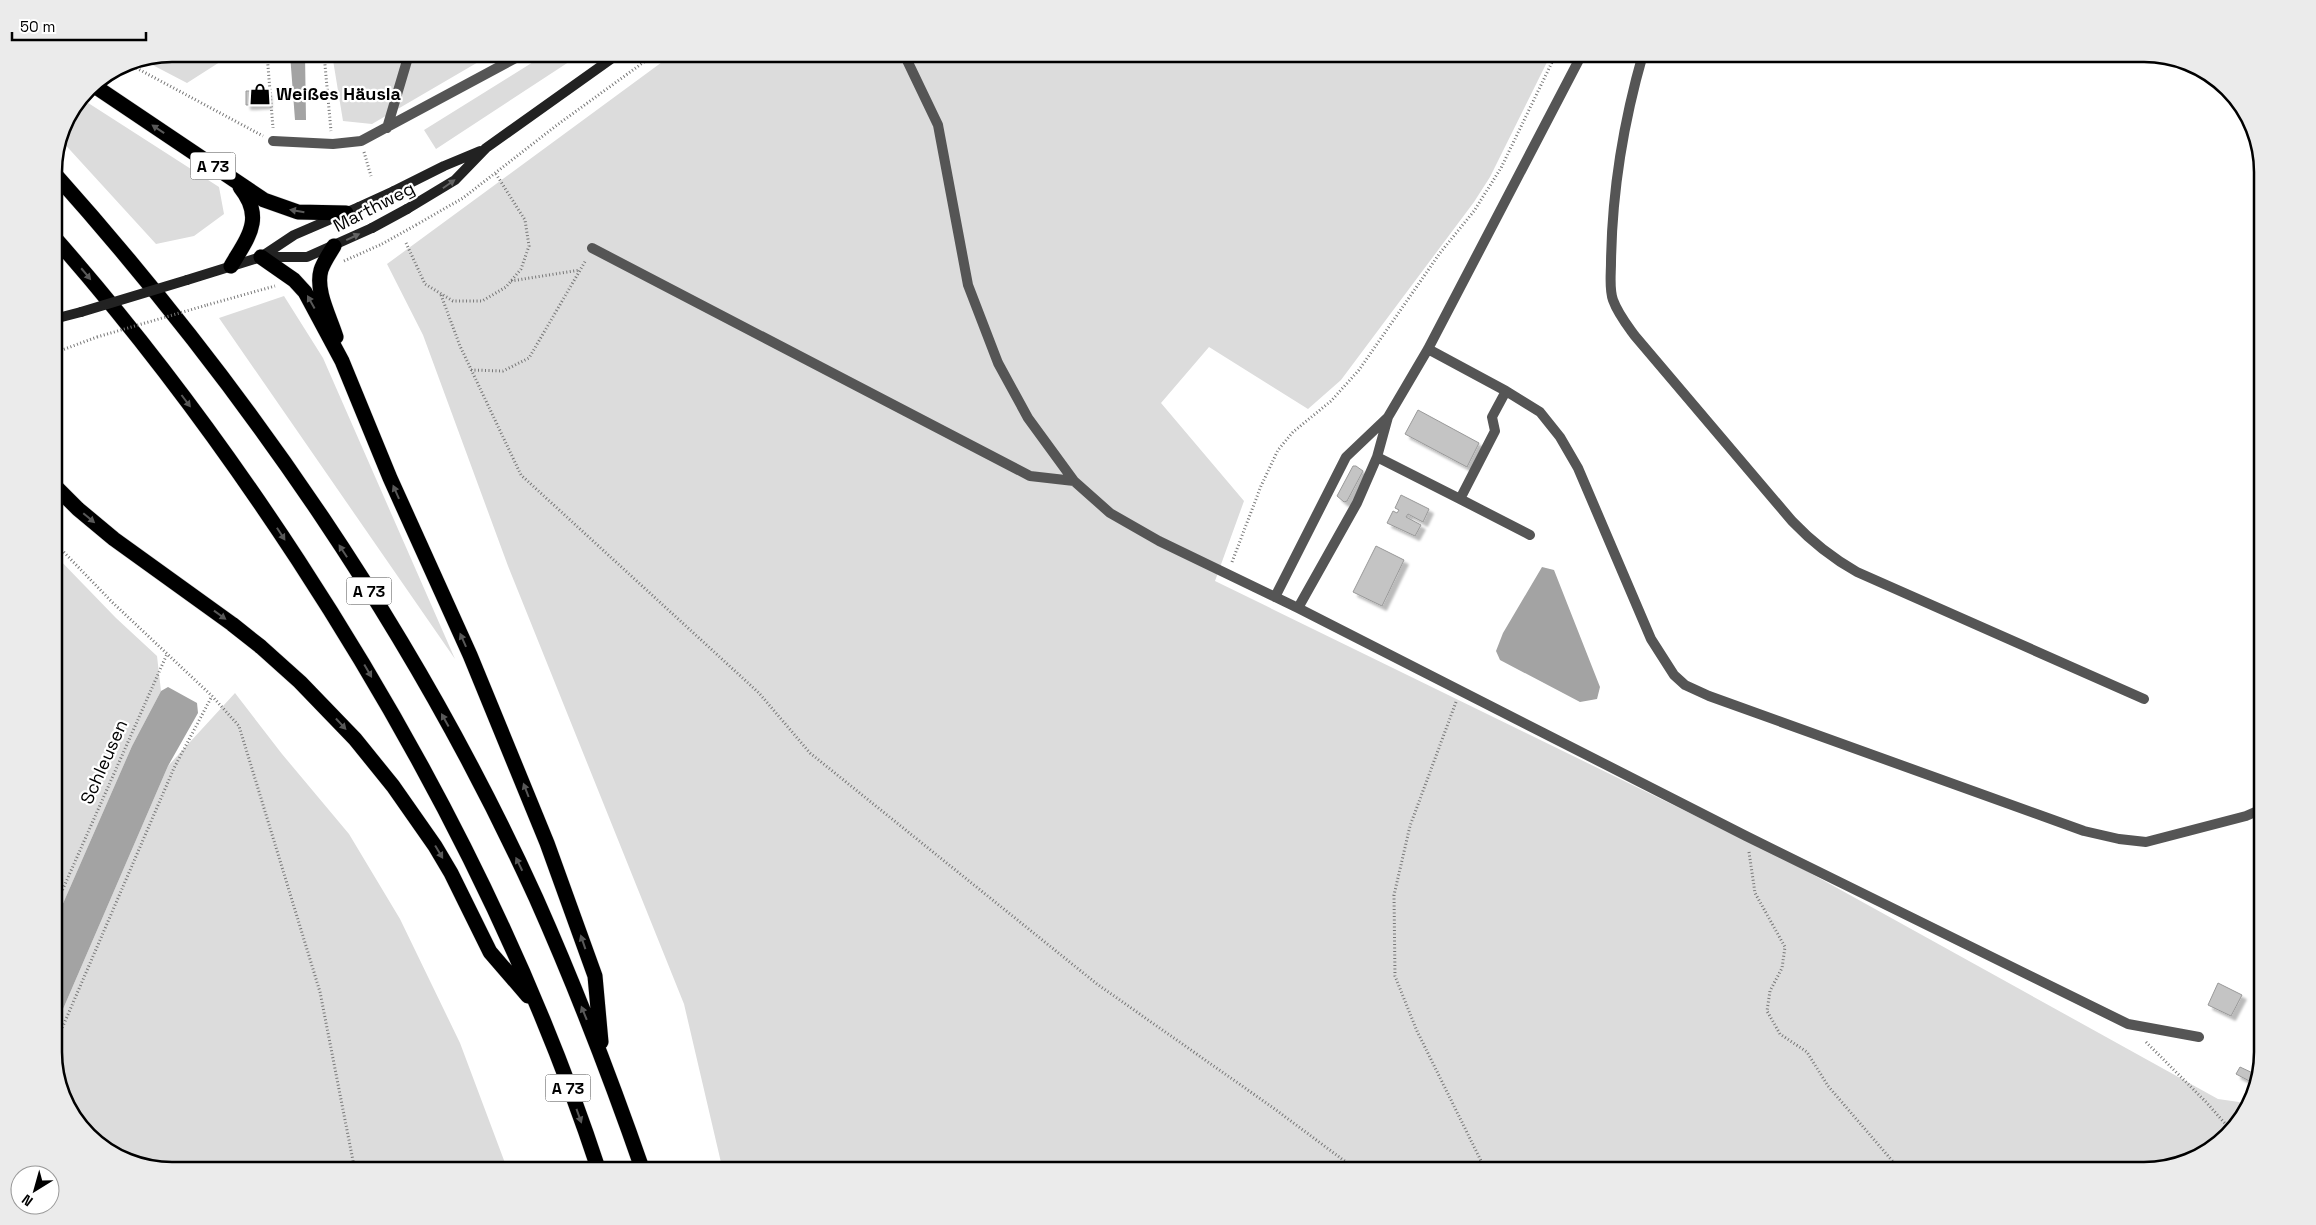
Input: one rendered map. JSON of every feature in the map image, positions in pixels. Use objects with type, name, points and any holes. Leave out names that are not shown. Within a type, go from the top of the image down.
[{"type":"highway","name":"A 73","points":[[100,90],[264,200],[286,209],[317,214],[353,210]]},
{"type":"highway","name":"A 73","points":[[231,266],[252,230],[254,218],[247,196],[235,181]]},
{"type":"highway","name":"A 73","points":[[63,184],[153,289],[224,381],[320,515],[390,624],[448,725],[504,833],[555,942],[602,1058],[640,1162]]},
{"type":"highway","points":[[334,246],[320,271],[320,285],[342,361]]},
{"type":"highway","name":"A 73","points":[[63,248],[122,317],[200,420],[263,507],[347,635],[433,786],[510,942],[595,1162]]},
{"type":"highway","points":[[261,256],[294,280],[305,292],[342,361],[390,478],[470,655],[550,851],[595,976],[602,1058]]},
{"type":"highway","name":"A 73","points":[[63,494],[114,539],[261,647],[300,682],[355,739],[393,786],[435,846],[451,873],[490,952],[536,1006]]},
{"type":"main road","name":"Marthweg","points":[[261,256],[307,257],[372,228],[407,209],[456,180],[486,148],[607,62]]},
{"type":"main road","name":"Marthweg","points":[[63,317],[261,256],[294,235],[353,210],[486,148]]},
{"type":"lane","points":[[387,128],[407,62]]},
{"type":"lane","points":[[273,141],[333,144],[361,141],[508,62]]},
{"type":"lane","points":[[908,62],[938,125],[968,285],[998,363],[1028,418],[1074,481],[1110,513],[1160,541],[1461,690],[1746,836],[2128,1024],[2199,1037]]},
{"type":"lane","points":[[1275,597],[1346,457],[1388,416],[1428,349],[1578,62]]},
{"type":"lane","points":[[1641,62],[1632,91],[1620,166],[1612,239],[1613,300],[1619,315],[1635,336],[1792,521],[1813,543],[1836,560],[1857,572],[2144,698]]},
{"type":"lane","points":[[592,248],[1030,476],[1074,481]]},
{"type":"lane","points":[[1428,349],[1506,391],[1540,412],[1560,437],[1578,468],[1650,639],[1674,675],[1685,685],[1709,696],[2084,831],[2120,839],[2146,842],[2254,813]]},
{"type":"lane","points":[[1460,499],[1495,431],[1492,417],[1506,391]]},
{"type":"lane","points":[[1298,608],[1357,503],[1377,457],[1388,416]]},
{"type":"lane","points":[[1377,457],[1530,535]]},
{"type":"path","points":[[268,62],[273,141]]},
{"type":"path","points":[[325,62],[333,144]]},
{"type":"path","points":[[382,244],[463,198],[557,125],[644,62]]},
{"type":"path","points":[[1227,573],[1261,486],[1278,450],[1293,432],[1331,401],[1359,370],[1440,253],[1474,211],[1500,168],[1552,62]]},
{"type":"path","points":[[138,68],[273,141]]},
{"type":"path","points":[[361,141],[371,176]]},
{"type":"path","points":[[406,243],[426,284],[452,301],[482,301],[506,287],[521,269],[529,246],[526,220],[496,174]]},
{"type":"path","points":[[471,370],[503,370],[529,358],[592,248]]},
{"type":"path","points":[[511,281],[581,270]]},
{"type":"path","points":[[441,295],[471,370],[521,475],[759,693],[810,753],[1097,984],[1272,1107],[1346,1162]]},
{"type":"path","points":[[63,350],[97,337],[207,305]]},
{"type":"path","points":[[63,551],[112,602],[212,696],[239,726],[320,992],[353,1162]]},
{"type":"path","name":"Schleusen","points":[[63,889],[167,654]]},
{"type":"path","points":[[1461,690],[1410,826],[1394,895],[1395,976],[1417,1031],[1482,1162]]},
{"type":"path","points":[[63,1026],[174,768],[212,696]]},
{"type":"path","points":[[1746,836],[1754,893],[1785,947],[1782,968],[1770,991],[1767,1011],[1780,1034],[1807,1052],[1828,1086],[1893,1162]]},
{"type":"path","points":[[2128,1024],[2226,1125]]},
{"type":"shaded area","points":[[172,62],[220,62],[187,83],[152,65]]},
{"type":"shaded area","points":[[291,62],[305,62],[306,120],[295,120]]},
{"type":"shaded area","points":[[333,62],[478,62],[372,124],[343,121]]},
{"type":"shaded area","points":[[533,62],[569,62],[436,149],[424,130]]},
{"type":"shaded area","points":[[662,62],[1547,62],[1490,177],[1474,202],[1341,380],[1308,409],[1209,347],[1161,403],[1244,501],[1215,581],[1792,863],[2218,1099],[2241,1103],[2226,1125],[2205,1144],[2179,1157],[2151,1162],[721,1162],[684,1004],[508,566],[423,335],[387,264]]},
{"type":"shaded area","points":[[88,103],[219,187],[224,214],[194,236],[156,244],[66,145],[77,118]]},
{"type":"shaded area","points":[[284,296],[323,358],[455,659],[219,318]]},
{"type":"shaded area","points":[[63,563],[116,618],[157,656],[161,691],[132,746],[63,903]]},
{"type":"shaded area","points":[[1542,567],[1554,570],[1600,687],[1597,699],[1580,702],[1500,660],[1496,651],[1503,633]]},
{"type":"shaded area","points":[[168,687],[197,703],[198,713],[168,766],[63,1009],[63,903],[132,746],[161,691]]},
{"type":"shaded area","points":[[235,693],[282,754],[349,834],[400,919],[460,1043],[505,1162],[158,1162],[137,1157],[111,1144],[90,1125],[81,1114],[68,1088],[63,1060],[63,1009],[168,766]]},
{"type":"building","points":[[246,91],[252,91],[253,105],[246,105]]},
{"type":"building","name":"Weißes Häusla","points":[[252,91],[267,91],[267,104],[253,105]]},
{"type":"building","points":[[1418,410],[1479,443],[1467,467],[1405,434]]},
{"type":"building","points":[[1353,466],[1363,471],[1347,501],[1344,502],[1337,496]]},
{"type":"building","points":[[1401,495],[1429,509],[1423,522],[1408,514],[1406,517],[1421,525],[1415,536],[1387,523],[1393,511],[1397,513],[1399,510],[1395,508]]},
{"type":"building","points":[[1376,546],[1404,560],[1382,606],[1353,592]]},
{"type":"building","points":[[2218,983],[2242,995],[2231,1016],[2208,1005]]},
{"type":"building","points":[[2240,1067],[2251,1072],[2249,1081],[2236,1074]]},
{"type":"place","name":"Weißes Häusla","points":[[260,94]]}]
